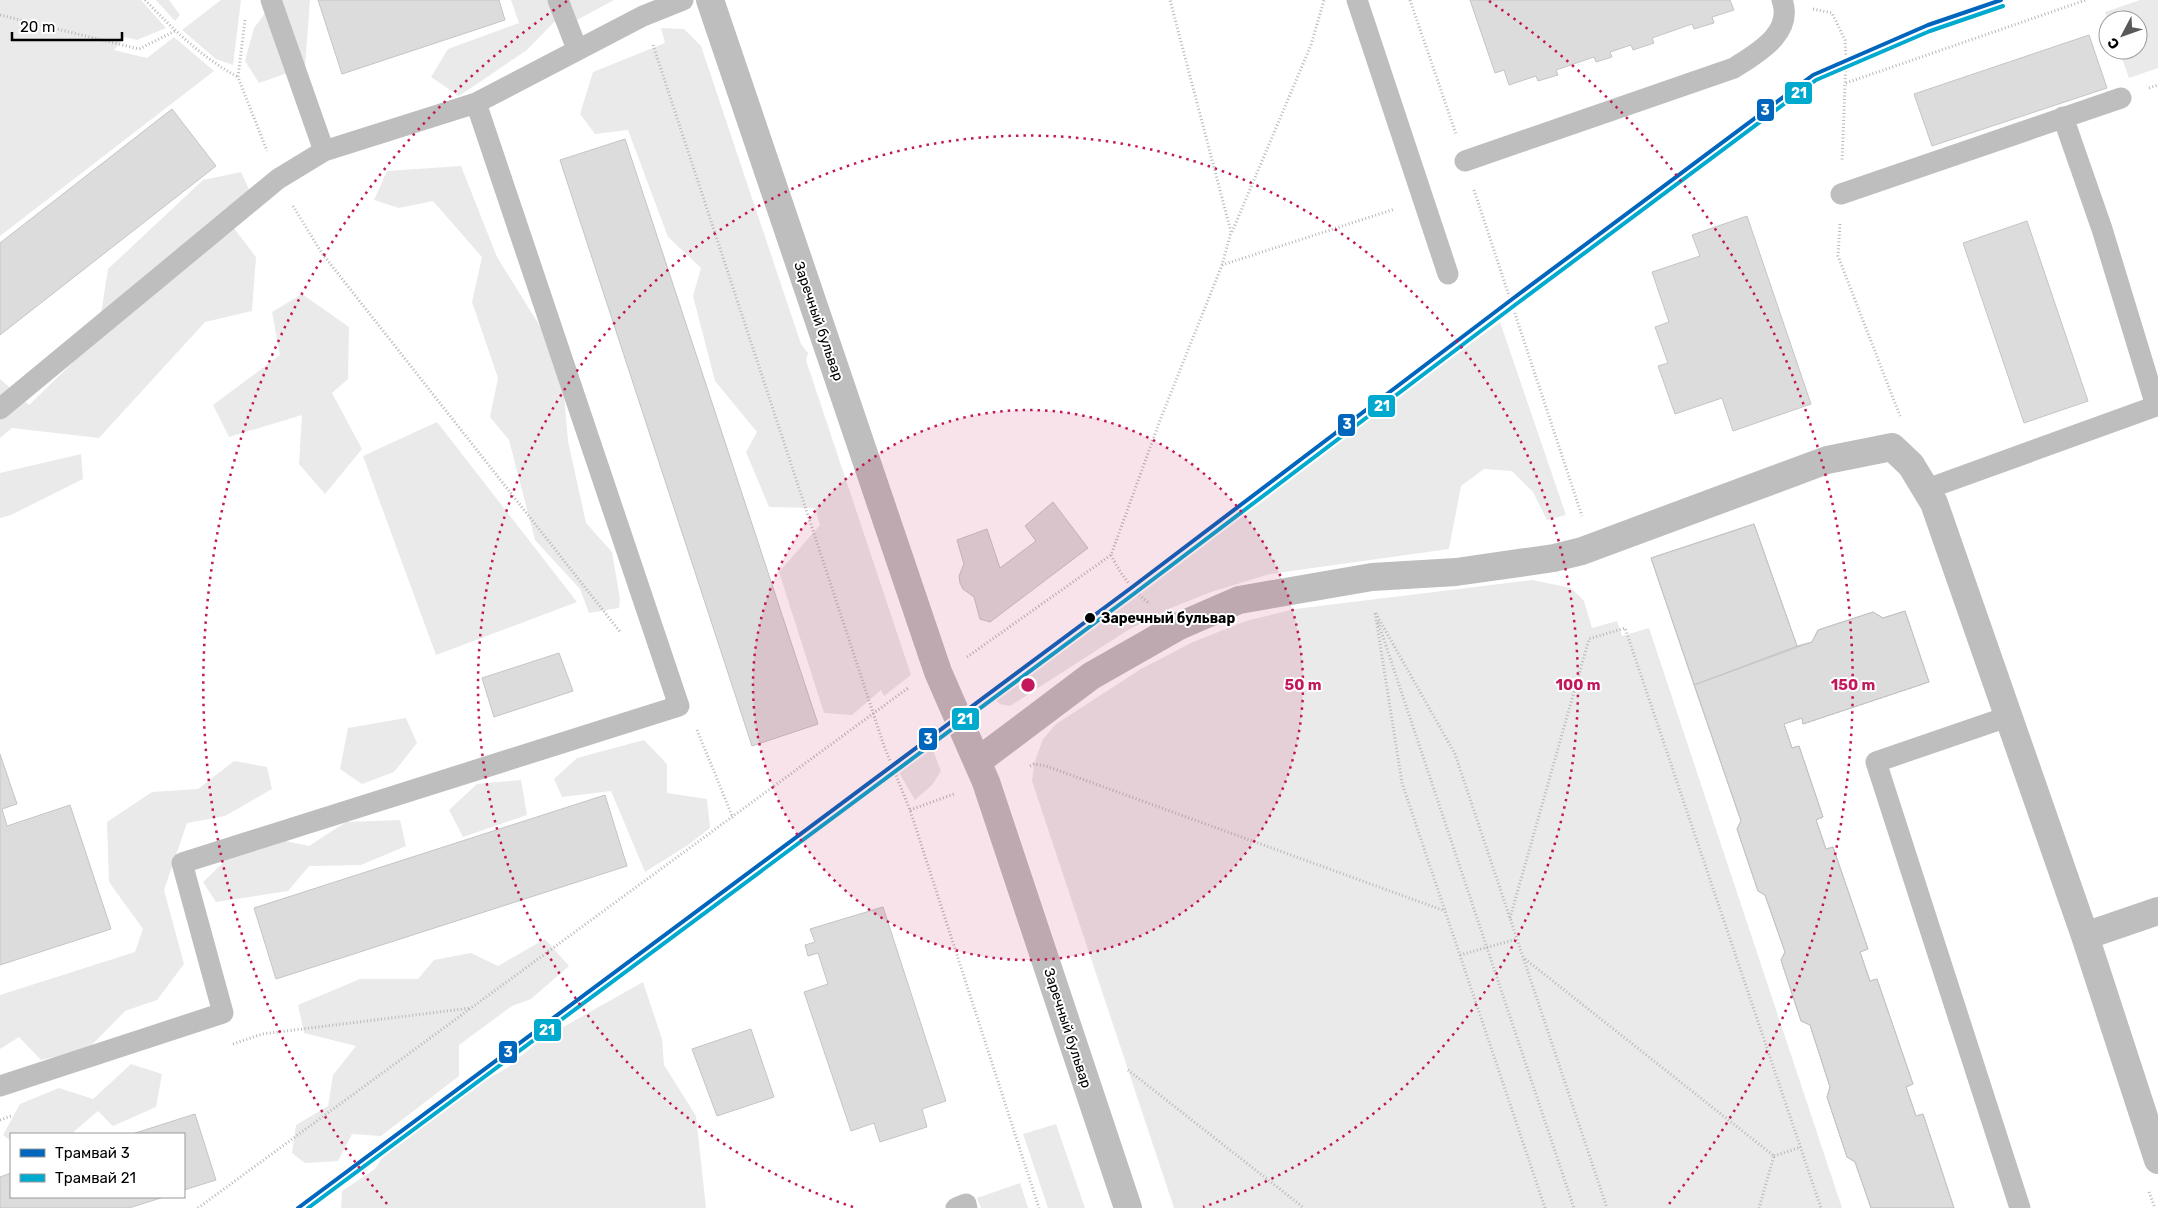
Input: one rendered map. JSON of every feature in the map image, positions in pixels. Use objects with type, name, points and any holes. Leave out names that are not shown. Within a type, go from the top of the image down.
[{"type":"street","name":"Заречный бульвар","points":[[710,0],[938,672],[982,772],[1128,1208]]},
{"type":"street","points":[[982,772],[1091,676],[1177,627],[1239,600],[1372,577],[1456,572],[1554,558],[1582,551],[1826,460],[1892,447],[1911,465],[1934,503],[2084,936],[2158,1160]]},
{"type":"street","points":[[2084,936],[2158,911]]},
{"type":"lane","points":[[271,0],[324,151]]},
{"type":"lane","points":[[558,0],[577,49]]},
{"type":"lane","points":[[0,409],[278,180],[324,151],[476,104],[577,49],[643,16],[683,0]]},
{"type":"lane","points":[[1357,0],[1448,274]]},
{"type":"lane","points":[[1465,161],[1734,68],[1768,46],[1782,26],[1782,0]]},
{"type":"lane","points":[[1841,194],[2121,98]]},
{"type":"lane","points":[[0,1086],[223,1012],[182,863],[679,706],[476,104]]},
{"type":"lane","points":[[1927,489],[2156,406],[2102,230],[2063,118]]},
{"type":"lane","points":[[2007,717],[1876,762],[2020,1208]]},
{"type":"lane","points":[[956,1208],[966,1204],[967,1208]]},
{"type":"path","points":[[145,0],[175,31],[213,64],[238,78]]},
{"type":"path","points":[[1170,0],[1232,232]]},
{"type":"path","points":[[198,1208],[733,818],[874,712],[914,684],[975,652],[1111,555],[1159,423],[1222,265],[1232,232],[1311,45],[1324,0]]},
{"type":"path","points":[[1410,0],[1584,521]]},
{"type":"path","points":[[1846,83],[2086,0]]},
{"type":"path","points":[[0,15],[140,49],[175,31]]},
{"type":"path","points":[[643,16],[884,746],[910,810],[1039,1208]]},
{"type":"path","points":[[245,19],[238,78],[278,180],[321,252],[623,636]]},
{"type":"path","points":[[1222,265],[1424,199]]},
{"type":"path","points":[[1374,612],[1402,783],[1545,1208]]},
{"type":"path","points":[[1374,612],[1455,754],[1607,1208]]},
{"type":"path","points":[[1374,612],[1574,1208]]},
{"type":"path","points":[[1510,919],[1588,639],[1625,628],[1821,1208]]},
{"type":"path","points":[[679,706],[694,724],[733,818]]},
{"type":"path","points":[[910,810],[982,772],[1034,764],[1046,766],[1445,910]]},
{"type":"path","points":[[1460,955],[1517,939]]},
{"type":"path","points":[[1524,959],[1774,1156]]},
{"type":"path","points":[[225,1046],[262,1034],[474,1008]]},
{"type":"path","points":[[1128,1070],[1304,1208]]},
{"type":"path","points":[[0,1120],[19,1114]]},
{"type":"path","points":[[1774,1156],[1800,1147]]},
{"type":"path","points":[[1759,1208],[1774,1156]]},
{"type":"shaded area","points":[[0,0],[141,0],[166,28],[137,40],[125,37],[114,50],[147,58],[174,37],[214,71],[0,236]]},
{"type":"shaded area","points":[[156,0],[169,0],[180,15],[175,21]]},
{"type":"shaded area","points":[[221,0],[241,0],[233,65],[216,59],[182,30]]},
{"type":"shaded area","points":[[275,0],[310,0],[305,67],[259,83],[245,61],[254,28]]},
{"type":"shaded area","points":[[511,0],[614,0],[577,20],[573,11],[553,23],[527,50],[459,96],[431,77],[448,49],[519,23]]},
{"type":"shaded area","points":[[2140,0],[2158,0],[2158,68],[2129,78],[2123,60],[2148,60],[2148,10],[2111,10]]},
{"type":"shaded area","points":[[661,28],[684,29],[701,46],[801,344],[808,353],[806,360],[911,675],[884,696],[881,690],[852,715],[824,713],[779,572],[820,525],[815,508],[769,507],[746,452],[757,432],[715,381],[693,296],[701,268],[668,237],[628,130],[595,134],[580,114],[593,72],[665,43]]},
{"type":"shaded area","points":[[461,166],[497,257],[561,360],[568,441],[586,523],[612,552],[620,599],[619,608],[589,613],[580,589],[535,540],[509,440],[490,417],[498,378],[472,302],[482,257],[433,201],[399,208],[374,200],[387,171]]},
{"type":"shaded area","points":[[241,172],[255,202],[233,227],[256,257],[252,311],[205,322],[99,438],[12,428],[0,438],[0,379],[29,405],[97,339],[108,269],[203,180]]},
{"type":"shaded area","points":[[302,294],[349,327],[348,379],[332,393],[362,449],[325,494],[299,464],[302,415],[229,437],[213,405],[280,355],[272,312]]},
{"type":"shaded area","points":[[1500,322],[1566,515],[1547,520],[1533,492],[1512,471],[1484,469],[1461,486],[1449,549],[1270,574],[1211,592],[1171,608],[1128,630],[1010,706],[1000,704],[993,698]]},
{"type":"shaded area","points":[[437,422],[577,602],[436,655],[363,456]]},
{"type":"shaded area","points":[[81,454],[83,479],[11,515],[0,518],[0,473]]},
{"type":"shaded area","points":[[1532,580],[1571,588],[1584,601],[1592,628],[1617,621],[1622,636],[1649,628],[1842,1208],[1174,1208],[1032,781],[1034,764],[1043,739],[1056,724],[1141,669],[1193,642],[1246,621],[1295,609]]},
{"type":"shaded area","points":[[406,718],[417,743],[394,772],[362,784],[340,769],[348,728]]},
{"type":"shaded area","points":[[644,740],[667,764],[667,793],[707,799],[710,828],[688,845],[645,872],[611,791],[562,797],[554,779],[577,758]]},
{"type":"shaded area","points":[[931,745],[941,771],[932,785],[915,800],[897,769]]},
{"type":"shaded area","points":[[234,761],[267,767],[272,789],[225,816],[187,823],[164,890],[184,964],[157,1000],[125,1011],[88,1049],[41,1060],[19,1037],[0,1049],[0,995],[135,952],[143,929],[109,882],[107,822],[152,792],[198,789]]},
{"type":"shaded area","points":[[521,780],[527,815],[463,837],[449,810],[477,784]]},
{"type":"shaded area","points":[[400,820],[406,846],[361,865],[309,866],[288,891],[216,902],[203,882],[253,834],[309,846],[346,822]]},
{"type":"shaded area","points":[[545,939],[569,966],[531,999],[512,1006],[459,1045],[459,1076],[381,1136],[352,1134],[338,1161],[305,1163],[292,1153],[296,1125],[328,1106],[333,1075],[356,1046],[304,1033],[298,1005],[360,979],[418,979],[434,960],[471,953],[498,966]]},
{"type":"shaded area","points":[[643,982],[662,1039],[664,1065],[696,1116],[706,1208],[341,1208],[342,1191],[375,1169],[401,1127],[507,1068],[540,1040]]},
{"type":"shaded area","points":[[131,1064],[162,1074],[156,1107],[113,1126],[98,1111],[72,1133],[10,1133],[10,1140],[3,1135],[20,1104],[59,1088],[93,1099]]},
{"type":"shaded area","points":[[1056,1124],[1085,1208],[1048,1208],[1023,1134]]},
{"type":"shaded area","points":[[1020,1183],[1028,1208],[981,1208],[977,1198]]},
{"type":"building","points":[[318,0],[499,0],[505,20],[342,74]]},
{"type":"building","points":[[1470,0],[1730,0],[1734,10],[1712,17],[1714,23],[1694,29],[1692,24],[1652,38],[1654,43],[1633,50],[1631,45],[1610,52],[1612,57],[1596,62],[1594,57],[1556,70],[1558,75],[1538,81],[1536,76],[1509,85],[1504,70],[1495,73]]},
{"type":"building","points":[[2089,35],[2107,88],[1932,146],[1914,94]]},
{"type":"building","points":[[172,109],[216,166],[0,335],[0,243]]},
{"type":"building","points":[[625,139],[818,724],[752,746],[560,160]]},
{"type":"building","points":[[1747,216],[1811,404],[1733,431],[1722,398],[1675,414],[1658,366],[1668,363],[1655,327],[1669,322],[1652,272],[1700,256],[1692,235]]},
{"type":"building","points":[[2027,221],[2088,401],[2024,423],[1963,243]]},
{"type":"building","points":[[1053,502],[1088,548],[990,622],[980,619],[974,597],[963,589],[960,583],[959,576],[964,564],[957,540],[987,529],[1000,568],[1036,541],[1025,526]]},
{"type":"building","points":[[1754,524],[1797,646],[1812,642],[1818,630],[1873,612],[1883,618],[1905,611],[1929,682],[1803,724],[1802,718],[1784,724],[1792,748],[1799,746],[1823,817],[1816,820],[1826,849],[1833,847],[1868,949],[1860,952],[1870,981],[1877,979],[1913,1084],[1906,1087],[1916,1116],[1923,1114],[1954,1208],[1871,1208],[1855,1162],[1847,1157],[1827,1097],[1830,1087],[1810,1025],[1801,1021],[1781,960],[1785,952],[1765,895],[1758,891],[1737,829],[1741,821],[1651,558]]},
{"type":"building","points":[[1754,524],[1797,646],[1694,685],[1651,558]]},
{"type":"building","points":[[1905,611],[1929,682],[1803,724],[1802,718],[1784,724],[1792,748],[1799,746],[1823,817],[1816,820],[1826,849],[1833,847],[1868,949],[1860,952],[1870,981],[1877,979],[1913,1084],[1906,1087],[1916,1116],[1923,1114],[1954,1208],[1871,1208],[1855,1162],[1847,1157],[1827,1097],[1830,1087],[1810,1025],[1801,1021],[1781,960],[1785,952],[1765,895],[1758,891],[1737,829],[1741,821],[1694,685],[1812,642],[1818,630],[1873,612],[1883,618]]},
{"type":"building","points":[[559,653],[573,691],[494,717],[482,678]]},
{"type":"building","points":[[0,754],[17,804],[2,809],[7,826],[70,805],[111,929],[0,965]]},
{"type":"building","points":[[605,795],[627,866],[276,979],[254,908]]},
{"type":"building","points":[[883,907],[946,1101],[922,1109],[927,1127],[880,1142],[874,1123],[851,1131],[804,992],[828,984],[818,953],[808,956],[805,945],[815,942],[810,929]]},
{"type":"building","points":[[751,1029],[774,1097],[717,1116],[692,1049]]},
{"type":"building","points":[[195,1114],[216,1180],[185,1190],[185,1133],[135,1133]]},
{"type":"building","points":[[10,1173],[10,1198],[161,1198],[129,1208],[0,1208],[0,1177]]},
{"type":"tram line","name":"3","points":[[298,1208],[1131,588],[1511,300],[1813,75],[1928,25],[2001,0]]},
{"type":"tram line","name":"21","points":[[308,1208],[1135,593],[1816,80],[1930,31],[2003,6]]},
{"type":"place","name":"Заречный бульвар","points":[[1090,618]]}]
